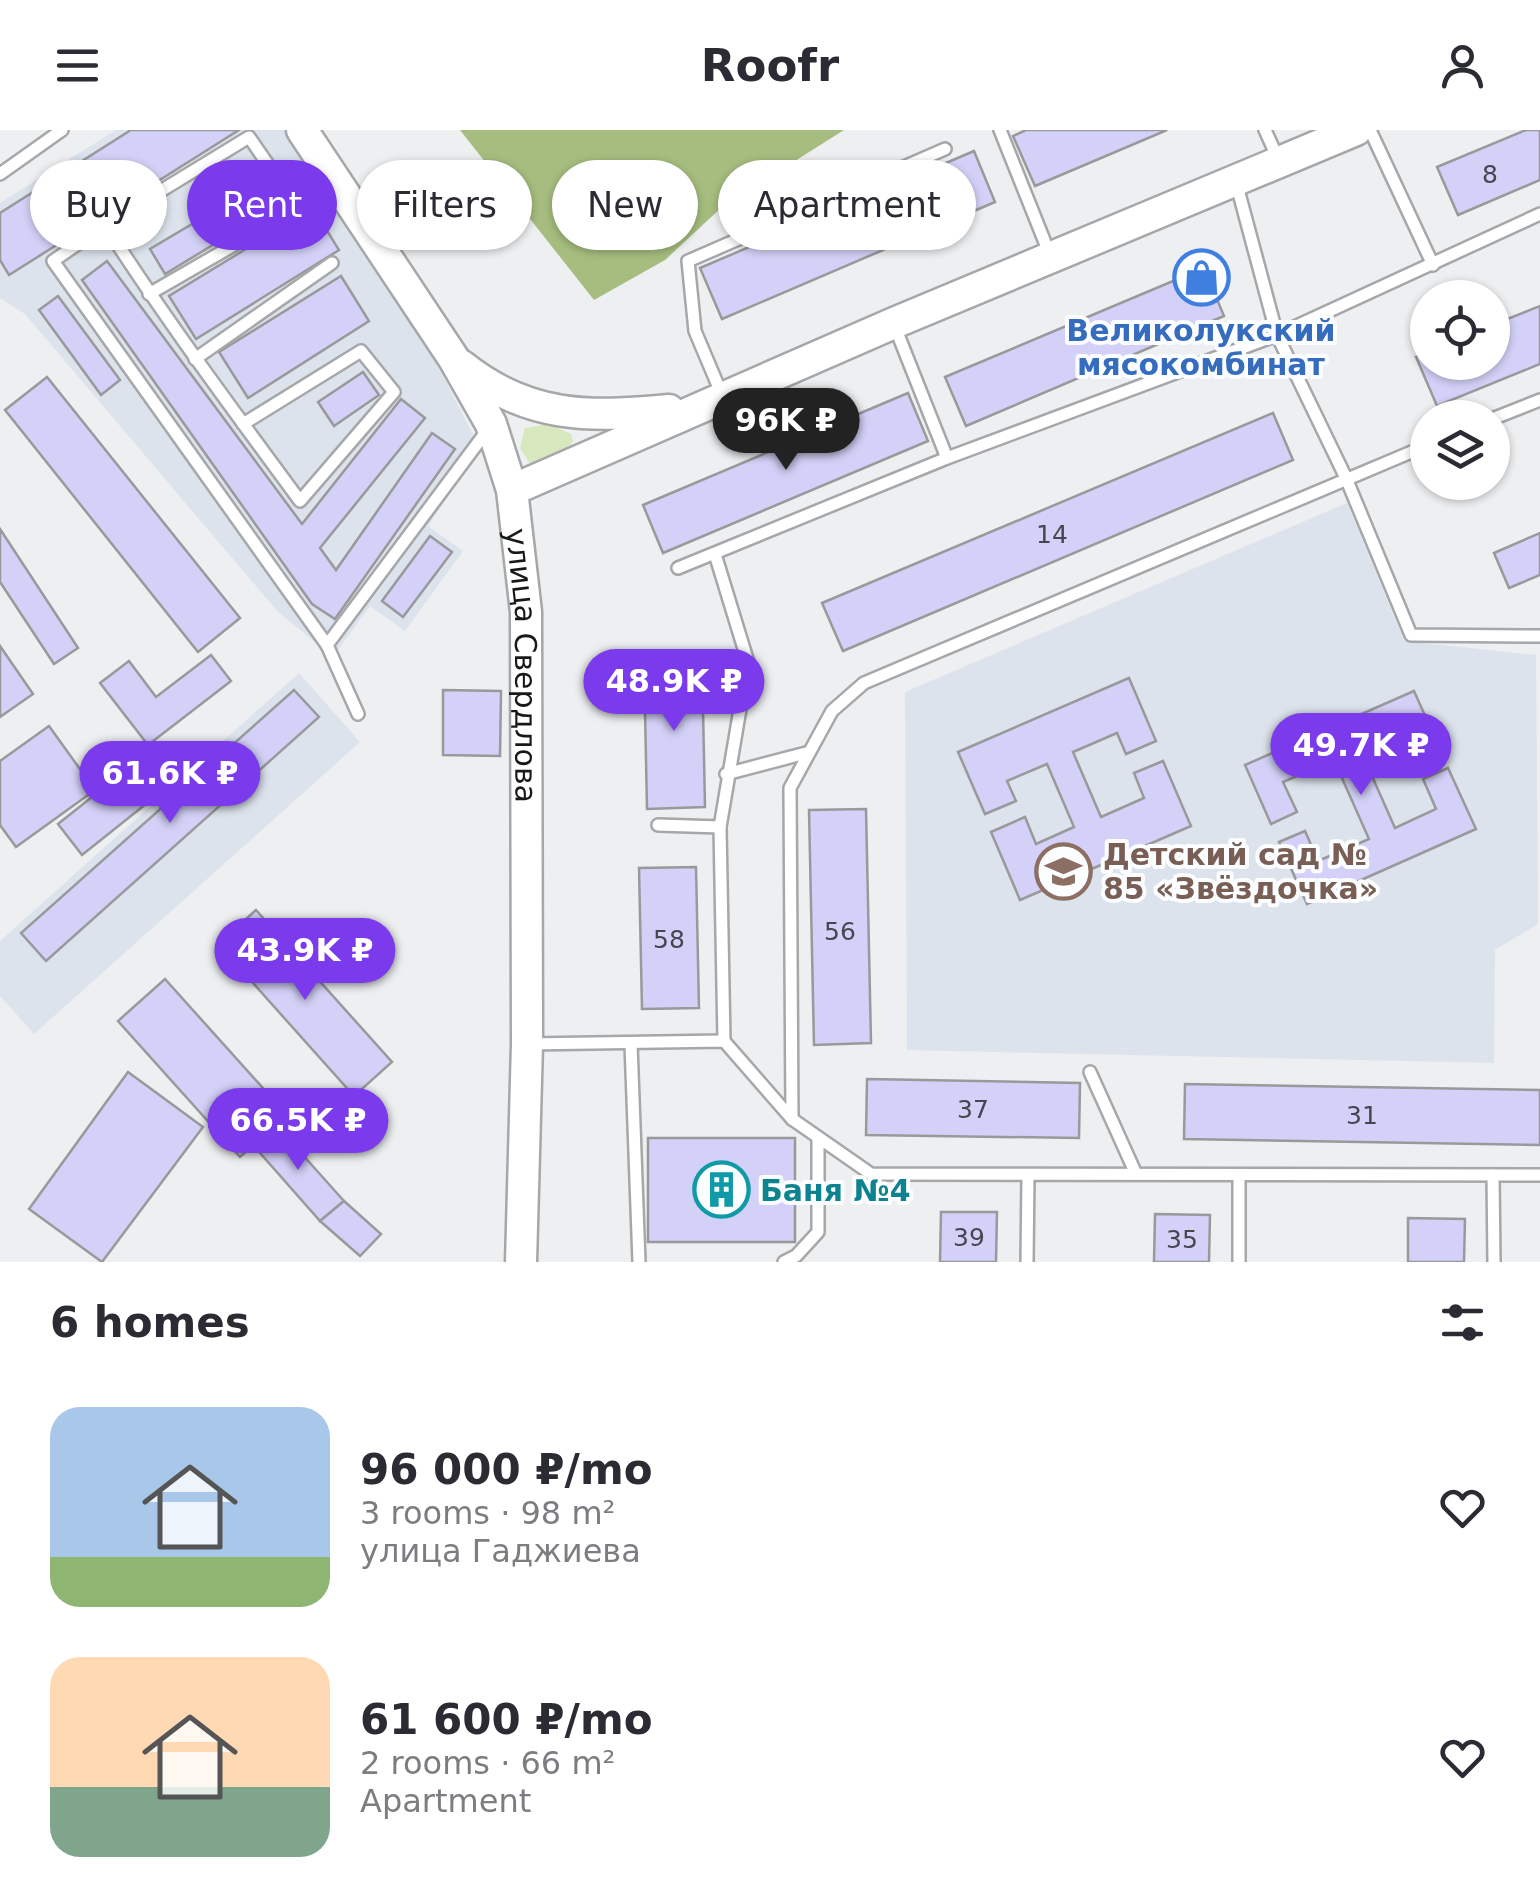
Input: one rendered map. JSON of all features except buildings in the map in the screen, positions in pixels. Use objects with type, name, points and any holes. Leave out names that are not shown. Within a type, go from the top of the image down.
[{"type":"street","name":"улица Свердлова","points":[[302,130],[321,160]]},
{"type":"street","points":[[512,490],[894,323],[1356,130]]},
{"type":"street","name":"улица Свердлова","points":[[337,184],[454,360],[491,424],[512,490],[526,612],[522,1262]]},
{"type":"street","points":[[454,360],[506,397],[533,408],[634,414],[712,402]]},
{"type":"lane","points":[[0,174],[62,130]]},
{"type":"lane","points":[[1265,130],[1278,161]]},
{"type":"lane","points":[[1370,130],[1433,264]]},
{"type":"lane","points":[[1001,131],[1051,258]]},
{"type":"lane","points":[[211,160],[249,137],[265,160]]},
{"type":"lane","points":[[712,402],[695,330],[688,261],[945,149]]},
{"type":"lane","points":[[1236,179],[1277,335],[1346,478],[1412,635],[1540,636]]},
{"type":"lane","points":[[678,568],[946,458],[1277,335],[1540,214]]},
{"type":"lane","points":[[67,250],[52,260],[327,645],[358,714]]},
{"type":"lane","points":[[121,250],[149,294],[243,424],[300,501],[394,392],[361,352],[243,424]]},
{"type":"lane","points":[[149,294],[225,250]]},
{"type":"lane","points":[[195,358],[332,263]]},
{"type":"lane","points":[[894,323],[946,458]]},
{"type":"lane","points":[[1510,412],[1540,400]]},
{"type":"lane","points":[[327,645],[491,424]]},
{"type":"lane","points":[[792,1119],[790,788],[832,712],[864,683],[1410,453]]},
{"type":"lane","points":[[715,554],[748,662],[720,827],[724,1040],[792,1119],[871,1174],[1540,1175]]},
{"type":"lane","points":[[726,774],[806,753]]},
{"type":"lane","points":[[658,825],[720,827]]},
{"type":"lane","points":[[526,1044],[724,1040]]},
{"type":"lane","points":[[631,1044],[638,1262]]},
{"type":"lane","points":[[1090,1072],[1136,1174]]},
{"type":"lane","points":[[784,1262],[796,1256],[818,1232],[818,1138]]},
{"type":"lane","points":[[1028,1175],[1028,1262]]},
{"type":"lane","points":[[1493,1175],[1494,1262]]},
{"type":"lane","points":[[1239,1176],[1239,1262]]},
{"type":"shaded area","points":[[116,130],[285,130],[305,160],[187,160],[187,250],[337,250],[337,209],[357,239],[357,250],[364,250],[427,345],[480,448],[428,526],[463,551],[405,631],[370,606],[333,657],[278,612],[25,314],[0,298],[0,203],[30,184],[30,250],[167,250],[167,160],[68,160]]},
{"type":"shaded area","points":[[1347,503],[1404,641],[1536,655],[1538,924],[1495,950],[1494,1063],[907,1050],[905,692]]},
{"type":"shaded area","points":[[299,673],[360,742],[34,1034],[0,996],[0,941]]},
{"type":"green space","points":[[460,130],[844,130],[796,160],[718,160],[718,211],[698,229],[698,160],[552,160],[552,247],[532,221],[532,160],[484,160]]},
{"type":"green space","points":[[555,250],[676,250],[665,260],[594,300]]},
{"type":"green space","points":[[548,424],[571,434],[573,441],[567,450],[530,464],[520,448],[525,428]]},
{"type":"place","name":"Великолукский мясокомбинат","points":[[1201,278]]},
{"type":"place","name":"Детский сад № 85 «Звёздочка»","points":[[1064,871]]},
{"type":"place","name":"Баня №4","points":[[721,1190]]}]
